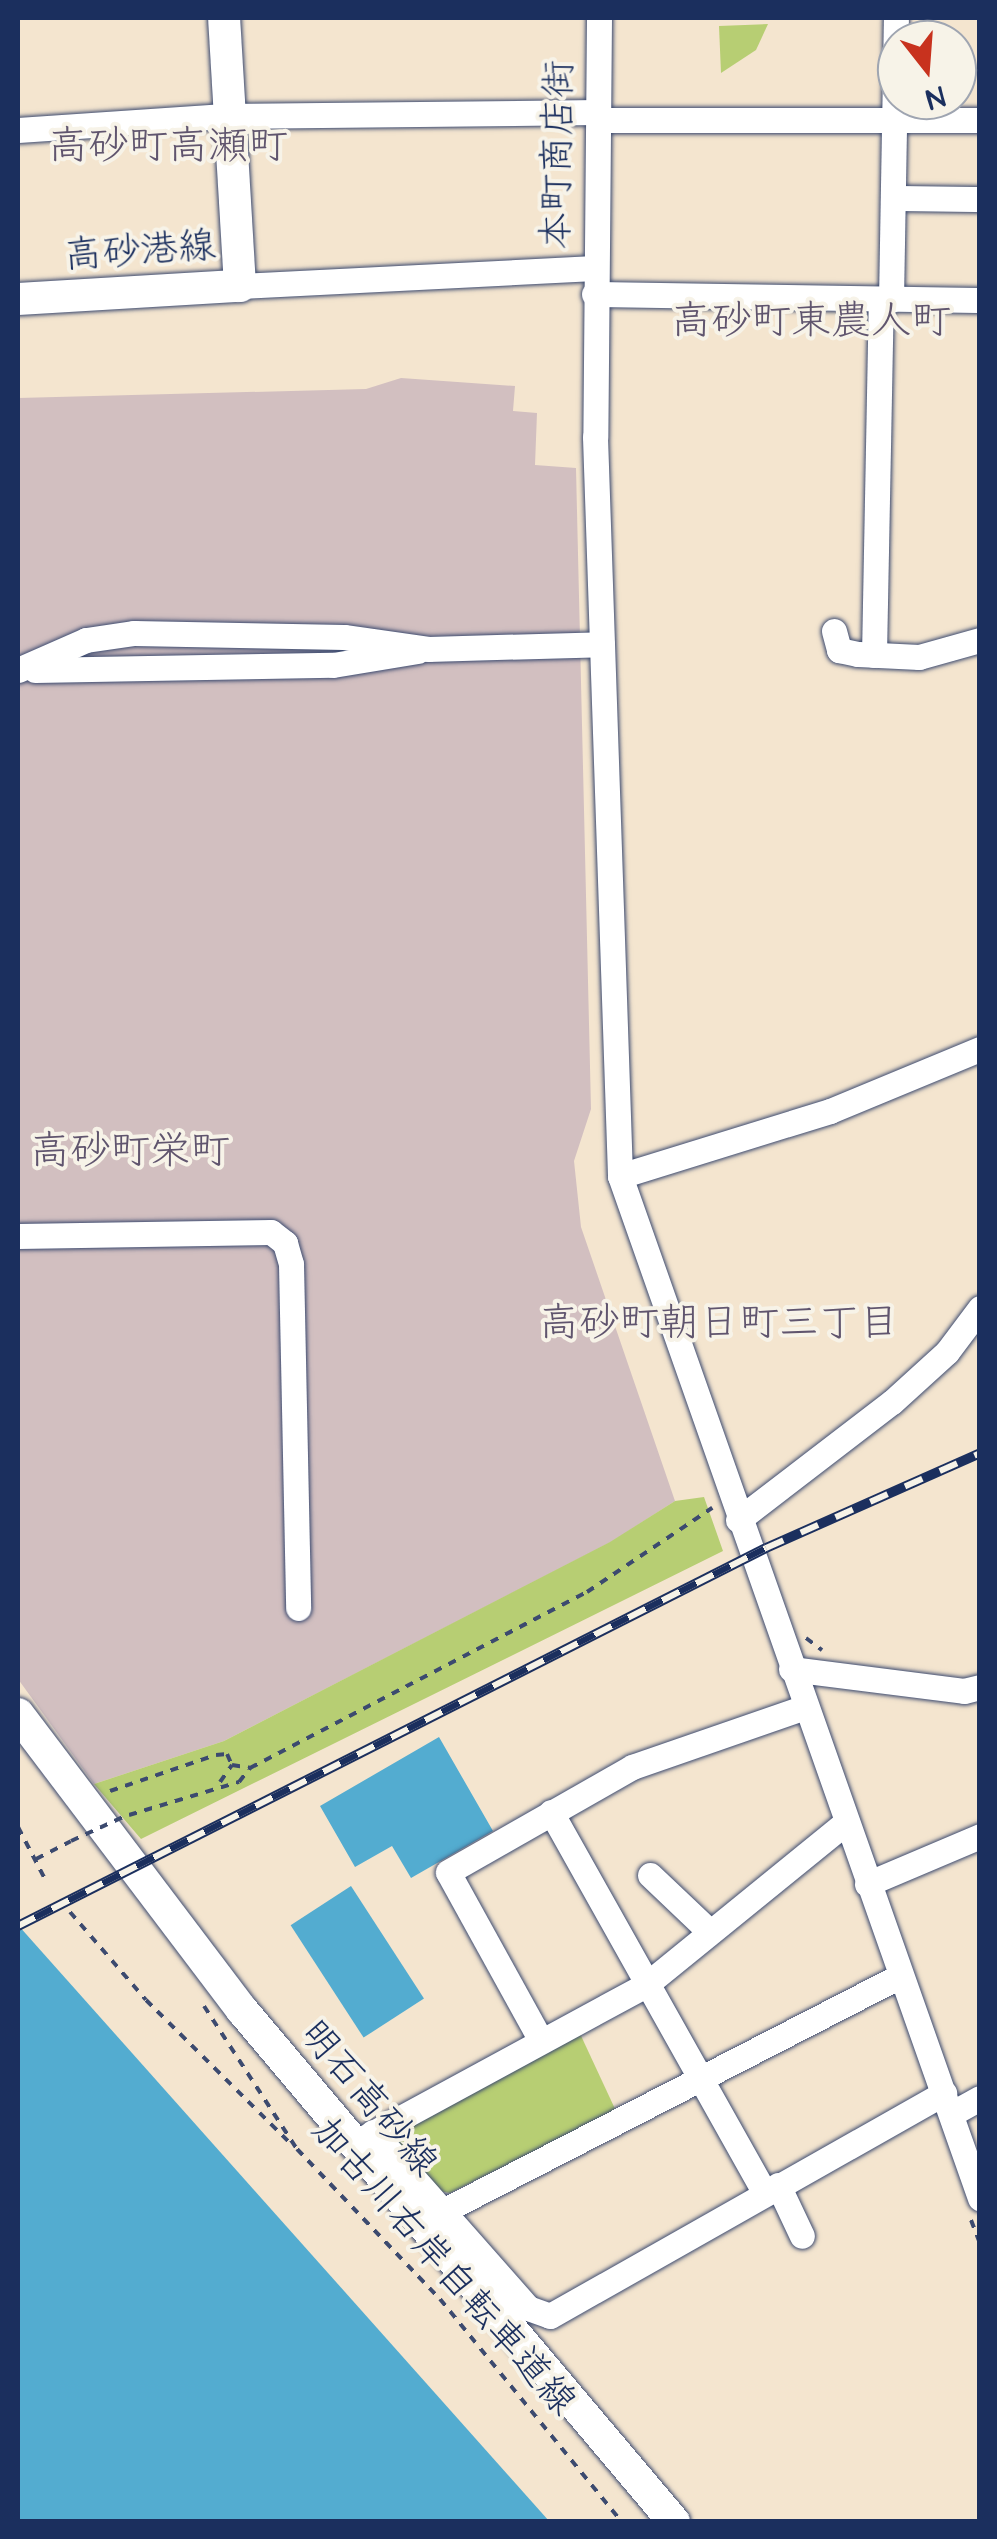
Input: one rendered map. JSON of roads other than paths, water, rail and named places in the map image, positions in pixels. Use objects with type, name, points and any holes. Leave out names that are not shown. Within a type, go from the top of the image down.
[{"type":"main road","name":"高砂港線","points":[[18,299],[240,286],[225,116],[224,18]]},
{"type":"main road","name":"明石高砂線","points":[[18,1714],[674,2522]]},
{"type":"street","name":"本町商店街","points":[[599,18],[594,281],[620,1176],[898,1977],[980,2198]]},
{"type":"street","points":[[874,655],[893,198],[896,18]]},
{"type":"street","points":[[18,130],[225,116],[980,120]]},
{"type":"street","points":[[893,198],[980,199]]},
{"type":"street","points":[[240,286],[594,281],[886,300],[980,300]]},
{"type":"street","points":[[834,631],[838,650],[874,655],[920,657],[980,640]]},
{"type":"street","points":[[21,670],[86,640],[134,633],[344,637],[428,648],[602,644]]},
{"type":"street","points":[[21,670],[334,665],[428,648]]},
{"type":"street","points":[[620,1176],[830,1111],[980,1049]]},
{"type":"street","points":[[18,1236],[271,1232],[285,1243],[298,1608]]},
{"type":"street","points":[[738,1520],[947,1352],[980,1308]]},
{"type":"street","points":[[947,1352],[980,1344]]},
{"type":"street","points":[[791,1670],[964,1691],[979,1688]]},
{"type":"street","points":[[539,2037],[448,1872],[632,1767],[804,1708]]},
{"type":"street","points":[[551,1812],[701,2076],[802,2236]]},
{"type":"street","points":[[845,1823],[708,1930],[648,1984],[539,2037],[363,2138],[443,2211],[528,2308],[550,2316],[771,2189],[947,2104],[980,2098]]},
{"type":"street","points":[[867,1884],[980,1836]]},
{"type":"street","points":[[650,1876],[708,1930]]},
{"type":"street","points":[[443,2211],[898,1977]]},
{"type":"water","points":[[439,1737],[493,1831],[411,1878],[392,1846],[355,1867],[320,1806]]},
{"type":"water","points":[[351,1886],[424,1998],[364,2038],[291,1925]]},
{"type":"water","points":[[18,1925],[549,2521],[18,2521]]},
{"type":"railway","points":[[18,1926],[766,1548],[980,1453]]},
{"type":"district","name":"高砂町高瀬町","points":[[168,147]]},
{"type":"district","name":"高砂町東農人町","points":[[811,322]]},
{"type":"district","name":"高砂町栄町","points":[[130,1152]]},
{"type":"district","name":"高砂町朝日町三丁目","points":[[719,1324]]}]
